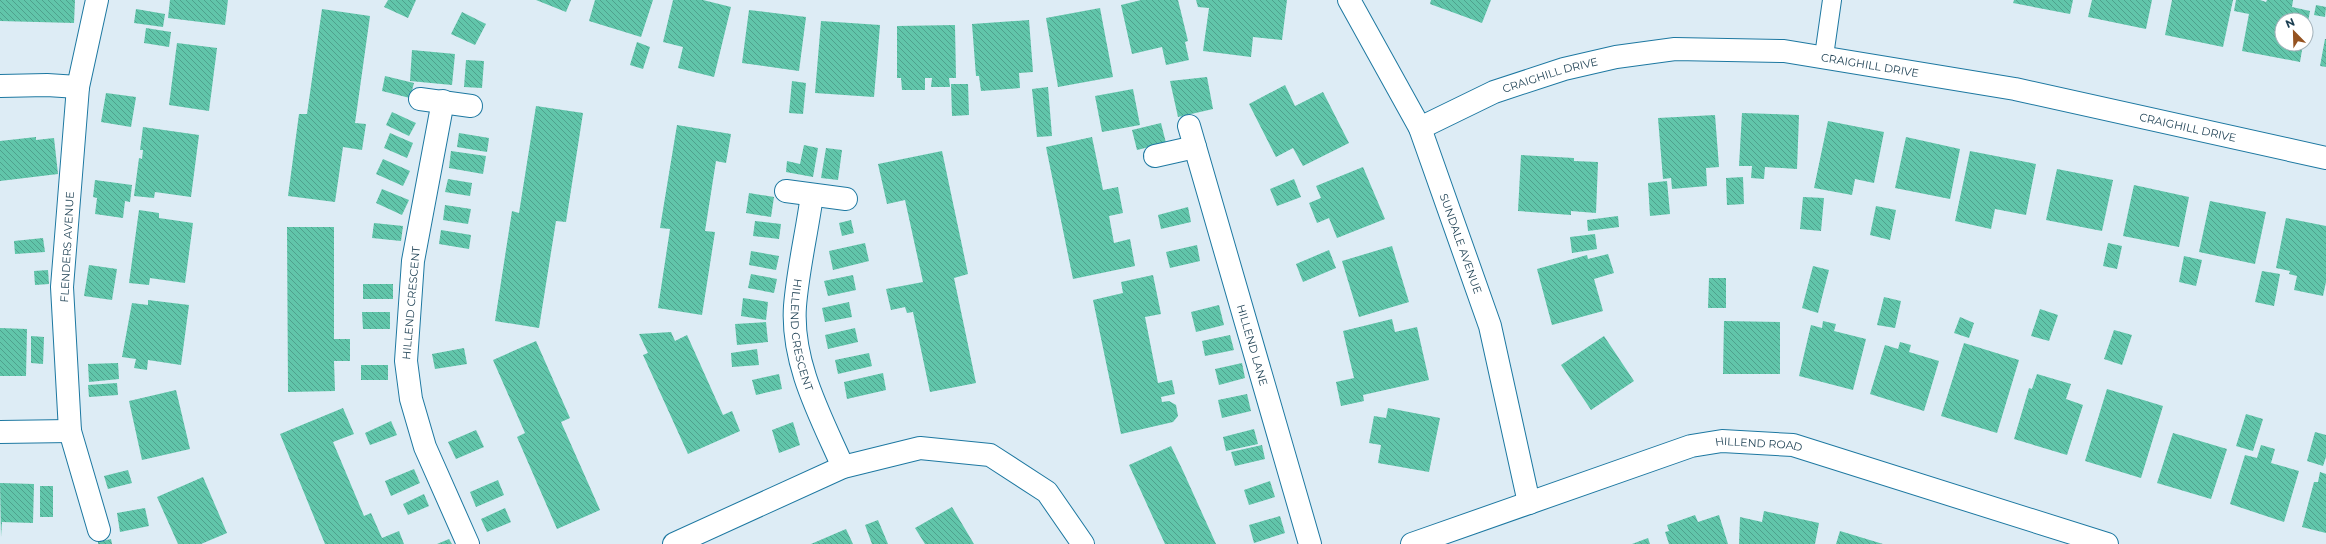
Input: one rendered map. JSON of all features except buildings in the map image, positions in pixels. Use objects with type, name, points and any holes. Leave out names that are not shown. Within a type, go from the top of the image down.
[{"type":"street","name":"FLENDERS AVENUE","points":[[97,0],[78,87],[62,287],[70,430],[99,530]]},
{"type":"street","name":"SUNDALE AVENUE","points":[[1349,0],[1420,128],[1490,326],[1529,503]]},
{"type":"street","name":"CRAIGHILL DRIVE","points":[[1420,128],[1494,92],[1564,69],[1616,57],[1675,49],[1784,51],[1824,56],[2015,89],[2326,158]]},
{"type":"street","points":[[0,86],[47,84],[78,87]]},
{"type":"street","points":[[420,99],[471,106]]},
{"type":"street","name":"HILLEND CRESCENT","points":[[443,101],[413,261],[406,361],[411,399],[425,447],[468,544]]},
{"type":"street","name":"HILLEND LANE","points":[[1189,126],[1310,544]]},
{"type":"street","points":[[1155,156],[1195,146]]},
{"type":"street","points":[[786,191],[846,199]]},
{"type":"street","name":"HILLEND CRESCENT","points":[[812,195],[795,307],[798,343],[806,382],[843,467]]},
{"type":"street","points":[[0,432],[70,430]]},
{"type":"street","name":"HILLEND ROAD","points":[[1412,544],[1691,446],[1722,441],[1793,445],[2107,544]]},
{"type":"street","points":[[674,544],[843,467],[920,448],[990,455],[1047,492],[1084,544]]},
{"type":"lane","points":[[1824,56],[1832,0]]}]
